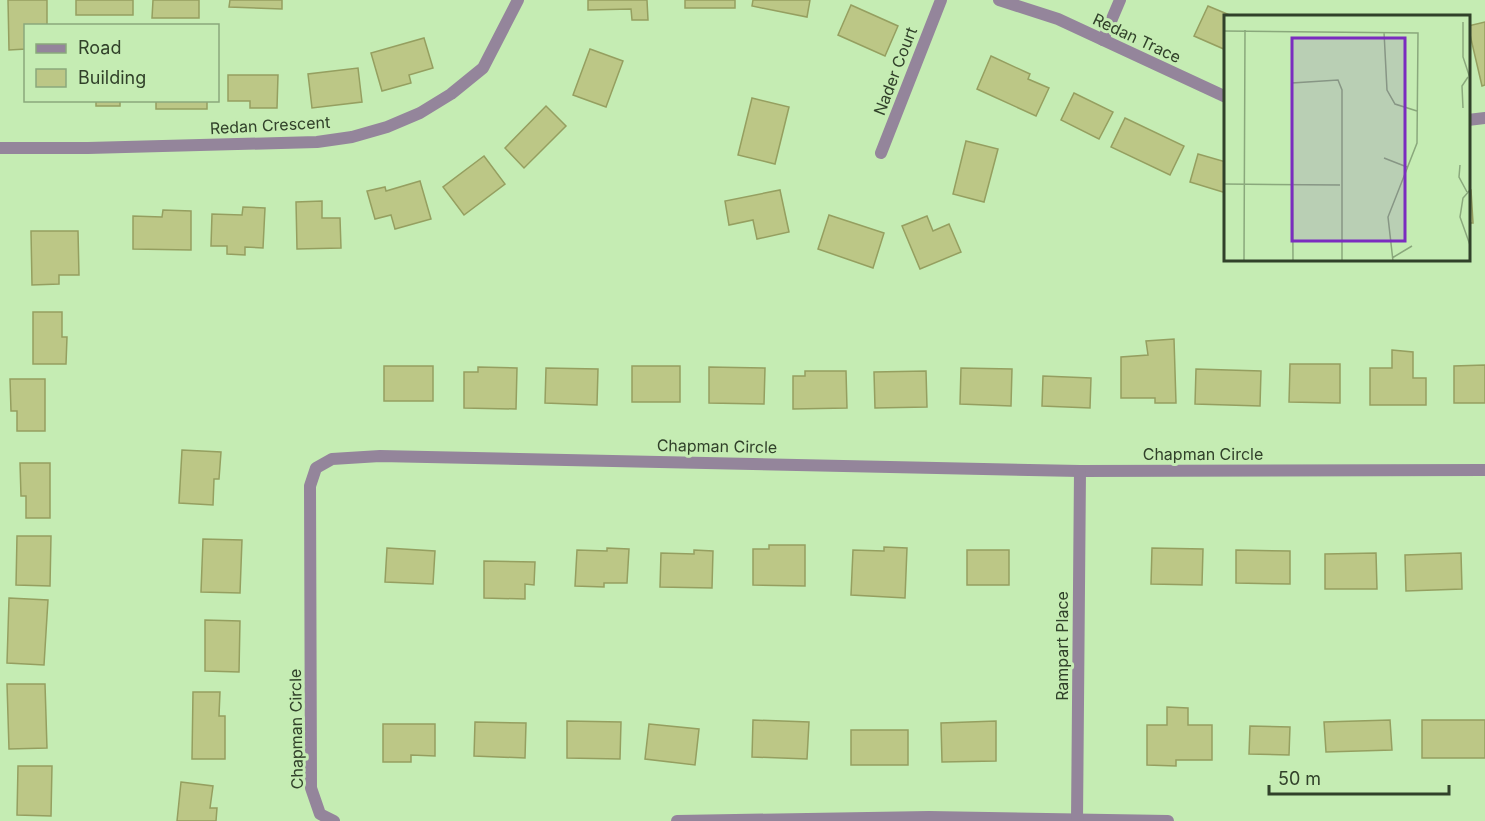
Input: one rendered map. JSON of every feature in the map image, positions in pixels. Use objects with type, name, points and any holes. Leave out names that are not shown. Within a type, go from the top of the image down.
[{"type":"street","name":"Redan Crescent","points":[[0,148],[317,142],[387,127],[420,112],[450,94],[483,68],[518,0]]},
{"type":"street","name":"Nader Court","points":[[881,153],[940,0]]},
{"type":"street","name":"Redan Trace","points":[[999,0],[1058,19],[1224,96]]},
{"type":"street","points":[[1103,40],[1120,0]]},
{"type":"street","points":[[1470,120],[1485,118]]},
{"type":"street","name":"Chapman Circle","points":[[334,821],[320,814],[311,788],[310,486],[316,468],[332,459],[380,456],[1080,471],[1485,470]]},
{"type":"street","name":"Rampart Place","points":[[1077,820],[1080,471]]},
{"type":"street","points":[[677,821],[929,817],[1168,821]]},
{"type":"building","points":[[8,0],[47,0],[47,24],[24,24],[24,49],[9,50]]},
{"type":"building","points":[[76,0],[133,0],[133,15],[76,15]]},
{"type":"building","points":[[153,0],[199,0],[199,18],[152,18]]},
{"type":"building","points":[[230,0],[282,0],[282,9],[229,7]]},
{"type":"building","points":[[588,0],[647,0],[648,20],[632,20],[631,9],[588,10]]},
{"type":"building","points":[[685,0],[735,0],[735,8],[685,8]]},
{"type":"building","points":[[753,0],[810,0],[807,17],[752,6]]},
{"type":"building","points":[[851,5],[898,26],[885,56],[838,35]]},
{"type":"building","points":[[1208,6],[1230,15],[1224,15],[1224,49],[1194,36]]},
{"type":"building","points":[[1485,22],[1485,85],[1482,86],[1470,35],[1470,26]]},
{"type":"building","points":[[424,38],[433,68],[409,75],[411,83],[382,91],[371,53]]},
{"type":"building","points":[[590,49],[623,61],[606,107],[573,95]]},
{"type":"building","points":[[991,56],[1030,74],[1028,79],[1049,88],[1036,116],[977,89]]},
{"type":"building","points":[[358,68],[362,102],[312,108],[308,74]]},
{"type":"building","points":[[228,75],[278,75],[277,108],[250,108],[250,101],[228,101]]},
{"type":"building","points":[[1074,93],[1113,112],[1099,139],[1061,120]]},
{"type":"building","points":[[752,98],[789,107],[775,164],[738,155]]},
{"type":"building","points":[[96,102],[120,102],[120,106],[96,106]]},
{"type":"building","points":[[156,102],[207,102],[207,109],[156,109]]},
{"type":"building","points":[[546,106],[566,126],[524,168],[505,148]]},
{"type":"building","points":[[1125,118],[1184,146],[1170,175],[1111,147]]},
{"type":"building","points":[[966,141],[998,149],[984,202],[953,194]]},
{"type":"building","points":[[1198,154],[1224,161],[1224,192],[1190,182]]},
{"type":"building","points":[[484,156],[505,184],[464,215],[443,187]]},
{"type":"building","points":[[420,181],[431,219],[395,229],[391,215],[375,219],[367,191],[385,187],[386,191]]},
{"type":"building","points":[[780,190],[789,232],[757,239],[753,220],[729,225],[725,201]]},
{"type":"building","points":[[1470,190],[1471,190],[1473,223],[1470,223]]},
{"type":"building","points":[[322,201],[322,218],[340,218],[341,248],[297,249],[296,202]]},
{"type":"building","points":[[243,207],[265,208],[263,248],[245,247],[245,255],[227,254],[227,246],[211,246],[212,214],[242,215]]},
{"type":"building","points":[[163,210],[191,211],[191,250],[133,249],[133,216],[162,217]]},
{"type":"building","points":[[829,215],[884,233],[873,268],[818,249]]},
{"type":"building","points":[[927,216],[933,231],[949,224],[961,252],[920,269],[902,226]]},
{"type":"building","points":[[31,231],[78,231],[79,275],[59,275],[59,284],[32,285]]},
{"type":"building","points":[[33,312],[62,312],[62,337],[67,337],[66,364],[33,364]]},
{"type":"building","points":[[1174,339],[1176,403],[1155,403],[1155,398],[1121,398],[1121,357],[1148,355],[1146,341]]},
{"type":"building","points":[[1392,350],[1413,352],[1413,378],[1426,378],[1426,405],[1370,405],[1370,368],[1392,368]]},
{"type":"building","points":[[1290,364],[1340,364],[1340,403],[1289,402]]},
{"type":"building","points":[[1485,365],[1485,403],[1454,403],[1454,366]]},
{"type":"building","points":[[384,366],[433,366],[433,401],[384,401]]},
{"type":"building","points":[[632,366],[680,366],[680,402],[632,402]]},
{"type":"building","points":[[478,367],[517,368],[516,409],[464,408],[464,372],[478,372]]},
{"type":"building","points":[[709,367],[765,368],[764,404],[709,403]]},
{"type":"building","points":[[546,368],[598,369],[597,405],[545,403]]},
{"type":"building","points":[[961,368],[1012,369],[1011,406],[960,404]]},
{"type":"building","points":[[1196,369],[1261,371],[1260,406],[1195,404]]},
{"type":"building","points":[[805,371],[846,371],[847,408],[793,409],[793,376],[805,376]]},
{"type":"building","points":[[926,371],[927,407],[875,408],[874,372]]},
{"type":"building","points":[[1043,376],[1091,378],[1090,408],[1042,406]]},
{"type":"building","points":[[10,379],[45,379],[45,431],[17,431],[17,411],[11,411]]},
{"type":"building","points":[[182,450],[221,452],[219,479],[214,479],[213,505],[179,503]]},
{"type":"building","points":[[20,463],[50,463],[50,518],[26,518],[26,496],[21,496]]},
{"type":"building","points":[[17,536],[51,536],[50,586],[16,585]]},
{"type":"building","points":[[203,539],[242,540],[240,593],[201,592]]},
{"type":"building","points":[[769,545],[805,545],[805,586],[753,585],[753,549],[769,549]]},
{"type":"building","points":[[884,547],[907,548],[905,598],[851,595],[853,550],[884,551]]},
{"type":"building","points":[[387,548],[435,551],[433,584],[385,582]]},
{"type":"building","points":[[607,548],[629,549],[627,583],[604,583],[604,587],[575,586],[577,550],[607,551]]},
{"type":"building","points":[[1152,548],[1203,549],[1202,585],[1151,584]]},
{"type":"building","points":[[694,550],[713,551],[712,588],[660,587],[661,553],[694,554]]},
{"type":"building","points":[[967,550],[1009,550],[1009,585],[967,585]]},
{"type":"building","points":[[1236,550],[1290,551],[1290,584],[1236,583]]},
{"type":"building","points":[[1376,553],[1377,589],[1325,589],[1325,554]]},
{"type":"building","points":[[1461,553],[1462,589],[1406,591],[1405,555]]},
{"type":"building","points":[[484,561],[535,562],[534,585],[525,584],[525,599],[484,598]]},
{"type":"building","points":[[9,598],[48,600],[44,665],[7,663]]},
{"type":"building","points":[[205,620],[240,621],[239,672],[205,671]]},
{"type":"building","points":[[7,684],[45,684],[47,748],[9,749]]},
{"type":"building","points":[[193,692],[220,692],[219,716],[225,716],[225,759],[192,759]]},
{"type":"building","points":[[1167,707],[1188,708],[1188,725],[1212,725],[1212,760],[1176,760],[1176,766],[1147,765],[1147,725],[1167,725]]},
{"type":"building","points":[[753,720],[809,722],[807,759],[752,757]]},
{"type":"building","points":[[1390,720],[1392,750],[1326,752],[1324,722]]},
{"type":"building","points":[[1422,720],[1485,720],[1485,758],[1422,758]]},
{"type":"building","points":[[567,721],[621,722],[620,759],[567,758]]},
{"type":"building","points":[[996,721],[996,761],[942,762],[941,723]]},
{"type":"building","points":[[475,722],[526,723],[525,758],[474,756]]},
{"type":"building","points":[[383,724],[435,724],[435,756],[411,755],[411,762],[383,762]]},
{"type":"building","points":[[649,724],[699,729],[695,765],[645,759]]},
{"type":"building","points":[[1250,726],[1290,727],[1289,755],[1249,754]]},
{"type":"building","points":[[851,730],[908,730],[908,765],[851,765]]},
{"type":"building","points":[[18,766],[52,766],[51,816],[17,815]]},
{"type":"building","points":[[181,782],[213,786],[210,808],[217,808],[216,821],[177,821]]}]
